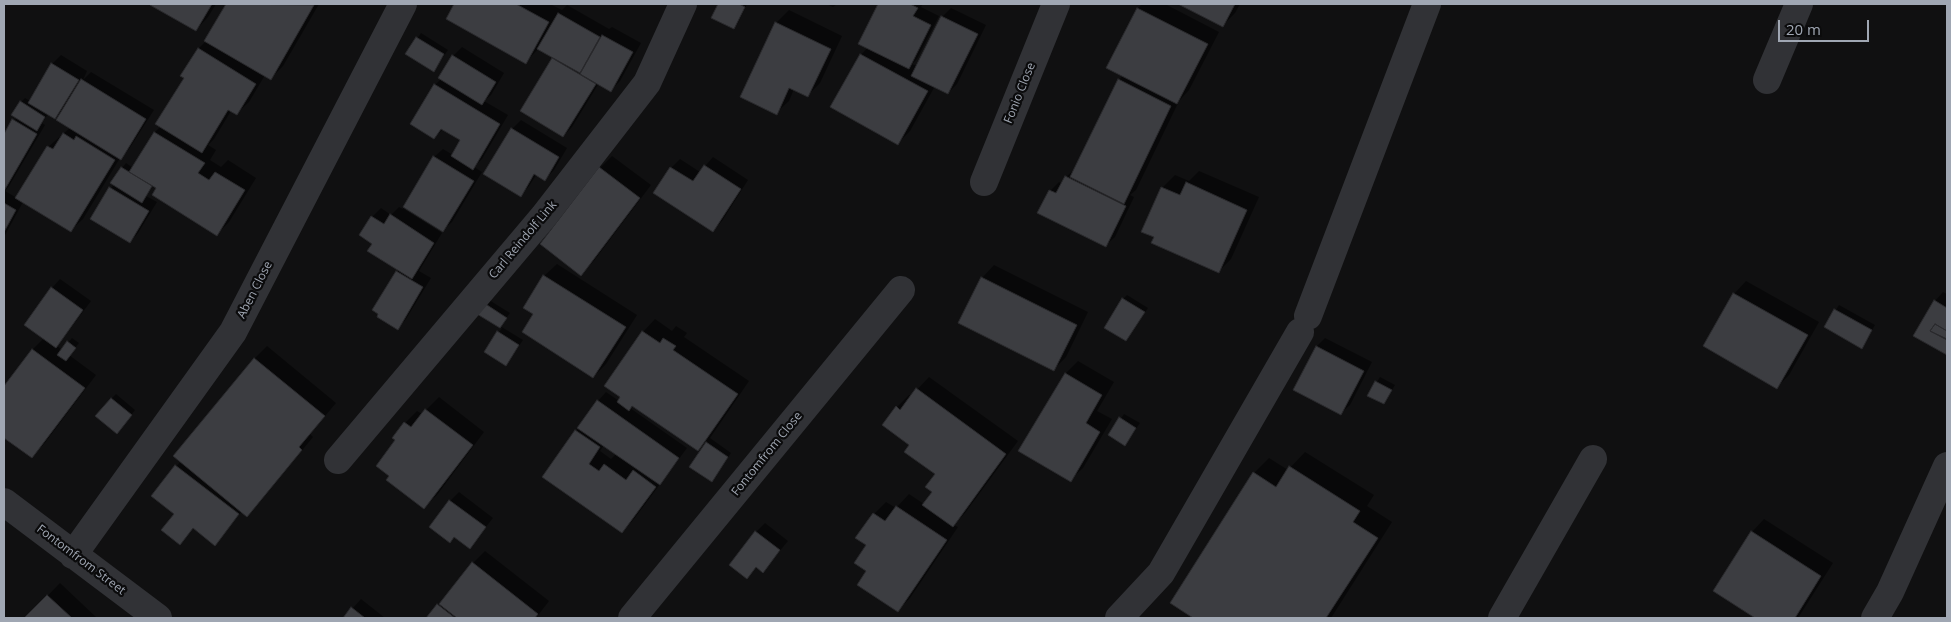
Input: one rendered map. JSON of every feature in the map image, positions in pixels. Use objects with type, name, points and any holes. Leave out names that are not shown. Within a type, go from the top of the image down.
[{"type":"street","name":"Aben Close","points":[[73,555],[233,332],[403,4]]},
{"type":"street","name":"Carl Reindolf Link","points":[[338,460],[544,216],[652,72],[684,4]]},
{"type":"street","name":"Fonio Close","points":[[984,182],[1056,4]]},
{"type":"street","points":[[1119,618],[1161,573],[1304,324],[1427,4]]},
{"type":"street","points":[[1767,80],[1799,4]]},
{"type":"street","name":"Fontomfrom Close","points":[[632,618],[902,290]]},
{"type":"street","points":[[1502,618],[1593,459]]},
{"type":"street","points":[[1874,618],[1890,592],[1947,466]]},
{"type":"street","name":"Fontomfrom Street","points":[[4,502],[155,618]]},
{"type":"building","points":[[151,4],[212,4],[196,31]]},
{"type":"building","points":[[226,4],[314,5],[271,80],[204,41]]},
{"type":"building","points":[[454,4],[516,4],[549,22],[526,64],[446,19]]},
{"type":"building","points":[[718,4],[739,4],[745,7],[734,29],[711,18]]},
{"type":"building","points":[[878,4],[910,4],[918,8],[913,16],[931,25],[909,69],[858,44]]},
{"type":"building","points":[[1178,4],[1235,4],[1223,27]]},
{"type":"building","points":[[1137,8],[1208,44],[1177,104],[1106,68]]},
{"type":"building","points":[[558,13],[600,37],[580,73],[537,49]]},
{"type":"building","points":[[941,16],[978,34],[948,94],[911,76]]},
{"type":"building","points":[[775,22],[831,49],[808,97],[789,88],[777,115],[740,97]]},
{"type":"building","points":[[602,35],[633,52],[611,92],[580,74]]},
{"type":"building","points":[[416,37],[444,54],[434,72],[405,54]]},
{"type":"building","points":[[198,48],[256,84],[237,115],[228,110],[202,153],[155,124],[184,78],[180,76]]},
{"type":"building","points":[[860,54],[928,91],[898,145],[830,107]]},
{"type":"building","points":[[452,55],[496,82],[482,105],[438,78]]},
{"type":"building","points":[[552,58],[596,84],[563,137],[520,111]]},
{"type":"building","points":[[51,63],[79,80],[55,119],[28,103]]},
{"type":"building","points":[[81,79],[146,119],[121,160],[56,120]]},
{"type":"building","points":[[1118,79],[1171,106],[1124,204],[1070,177]]},
{"type":"building","points":[[434,84],[500,124],[473,170],[451,156],[460,140],[441,129],[434,139],[410,124]]},
{"type":"building","points":[[20,101],[45,117],[37,131],[11,115]]},
{"type":"building","points":[[12,119],[37,134],[4,191],[4,134]]},
{"type":"building","points":[[511,128],[559,157],[545,181],[534,174],[521,197],[483,174]]},
{"type":"building","points":[[154,132],[205,163],[198,173],[209,180],[215,172],[245,190],[217,236],[152,195],[156,188],[129,172]]},
{"type":"building","points":[[63,133],[74,140],[76,136],[115,160],[71,232],[15,198],[47,146],[53,149]]},
{"type":"building","points":[[433,156],[474,181],[443,232],[403,207]]},
{"type":"building","points":[[704,165],[741,189],[713,232],[653,193],[670,167],[693,181]]},
{"type":"building","points":[[121,167],[152,186],[142,203],[110,183]]},
{"type":"building","points":[[599,167],[640,198],[581,276],[540,244]]},
{"type":"building","points":[[1065,176],[1126,206],[1106,247],[1037,213],[1049,190],[1056,193]]},
{"type":"building","points":[[1186,182],[1247,210],[1219,273],[1151,243],[1154,237],[1141,232],[1161,187],[1180,195]]},
{"type":"building","points":[[109,187],[149,211],[130,243],[90,219]]},
{"type":"building","points":[[4,203],[16,210],[4,232]]},
{"type":"building","points":[[390,214],[434,243],[412,279],[367,251],[372,244],[359,235],[371,216],[384,224]]},
{"type":"building","points":[[396,271],[423,287],[398,330],[377,317],[378,314],[372,310]]},
{"type":"building","points":[[543,275],[626,327],[593,378],[522,332],[533,314],[523,308]]},
{"type":"building","points":[[981,277],[1077,325],[1054,371],[958,323]]},
{"type":"building","points":[[51,287],[83,310],[56,348],[24,325]]},
{"type":"building","points":[[1733,293],[1808,335],[1777,389],[1703,346]]},
{"type":"building","points":[[1122,298],[1145,312],[1126,341],[1104,328]]},
{"type":"building","points":[[1934,300],[1947,308],[1947,331],[1935,324],[1930,331],[1947,339],[1947,355],[1913,336]]},
{"type":"building","points":[[484,303],[507,318],[500,328],[477,314]]},
{"type":"building","points":[[1834,309],[1872,330],[1862,349],[1824,327]]},
{"type":"building","points":[[1935,324],[1947,331],[1947,340],[1930,331]]},
{"type":"building","points":[[497,331],[519,345],[506,366],[484,352]]},
{"type":"building","points":[[642,331],[660,343],[663,338],[676,346],[673,350],[738,394],[698,451],[632,406],[629,411],[617,402],[620,397],[604,386]]},
{"type":"building","points":[[67,341],[76,348],[66,361],[57,355]]},
{"type":"building","points":[[1316,346],[1364,371],[1341,415],[1293,390]]},
{"type":"building","points":[[32,349],[85,388],[32,458],[4,438],[4,386]]},
{"type":"building","points":[[254,358],[325,416],[299,447],[302,450],[247,517],[173,456]]},
{"type":"building","points":[[1065,373],[1102,395],[1086,423],[1100,432],[1071,482],[1018,451]]},
{"type":"building","points":[[1375,381],[1392,390],[1384,404],[1367,396]]},
{"type":"building","points":[[916,388],[1006,454],[953,527],[922,505],[932,492],[925,487],[935,474],[904,452],[909,445],[882,425],[896,406],[900,410]]},
{"type":"building","points":[[111,398],[132,415],[117,434],[95,416]]},
{"type":"building","points":[[597,400],[679,458],[660,485],[577,428]]},
{"type":"building","points":[[425,409],[473,445],[424,509],[386,480],[389,476],[376,466],[395,440],[392,438],[404,422],[411,427]]},
{"type":"building","points":[[1119,417],[1136,428],[1125,446],[1108,435]]},
{"type":"building","points":[[575,430],[600,447],[589,464],[599,471],[604,464],[626,480],[633,470],[656,487],[622,533],[542,477]]},
{"type":"building","points":[[706,442],[728,457],[712,482],[689,467]]},
{"type":"building","points":[[175,465],[239,514],[215,546],[193,528],[180,545],[161,530],[174,514],[151,496]]},
{"type":"building","points":[[1289,466],[1360,511],[1353,522],[1378,538],[1326,618],[1193,618],[1170,603],[1253,472],[1276,487]]},
{"type":"building","points":[[449,500],[486,527],[470,549],[454,537],[450,543],[429,527]]},
{"type":"building","points":[[896,506],[947,540],[898,612],[857,585],[866,571],[854,563],[866,545],[855,538],[873,513],[885,521]]},
{"type":"building","points":[[755,531],[780,550],[763,573],[756,567],[747,579],[729,565]]},
{"type":"building","points":[[1751,531],[1821,576],[1795,618],[1755,618],[1713,591]]},
{"type":"building","points":[[472,562],[538,614],[535,618],[457,618],[439,604]]},
{"type":"building","points":[[47,595],[72,618],[24,618]]},
{"type":"building","points":[[437,604],[455,618],[426,618]]},
{"type":"building","points":[[351,607],[365,618],[343,618]]}]
